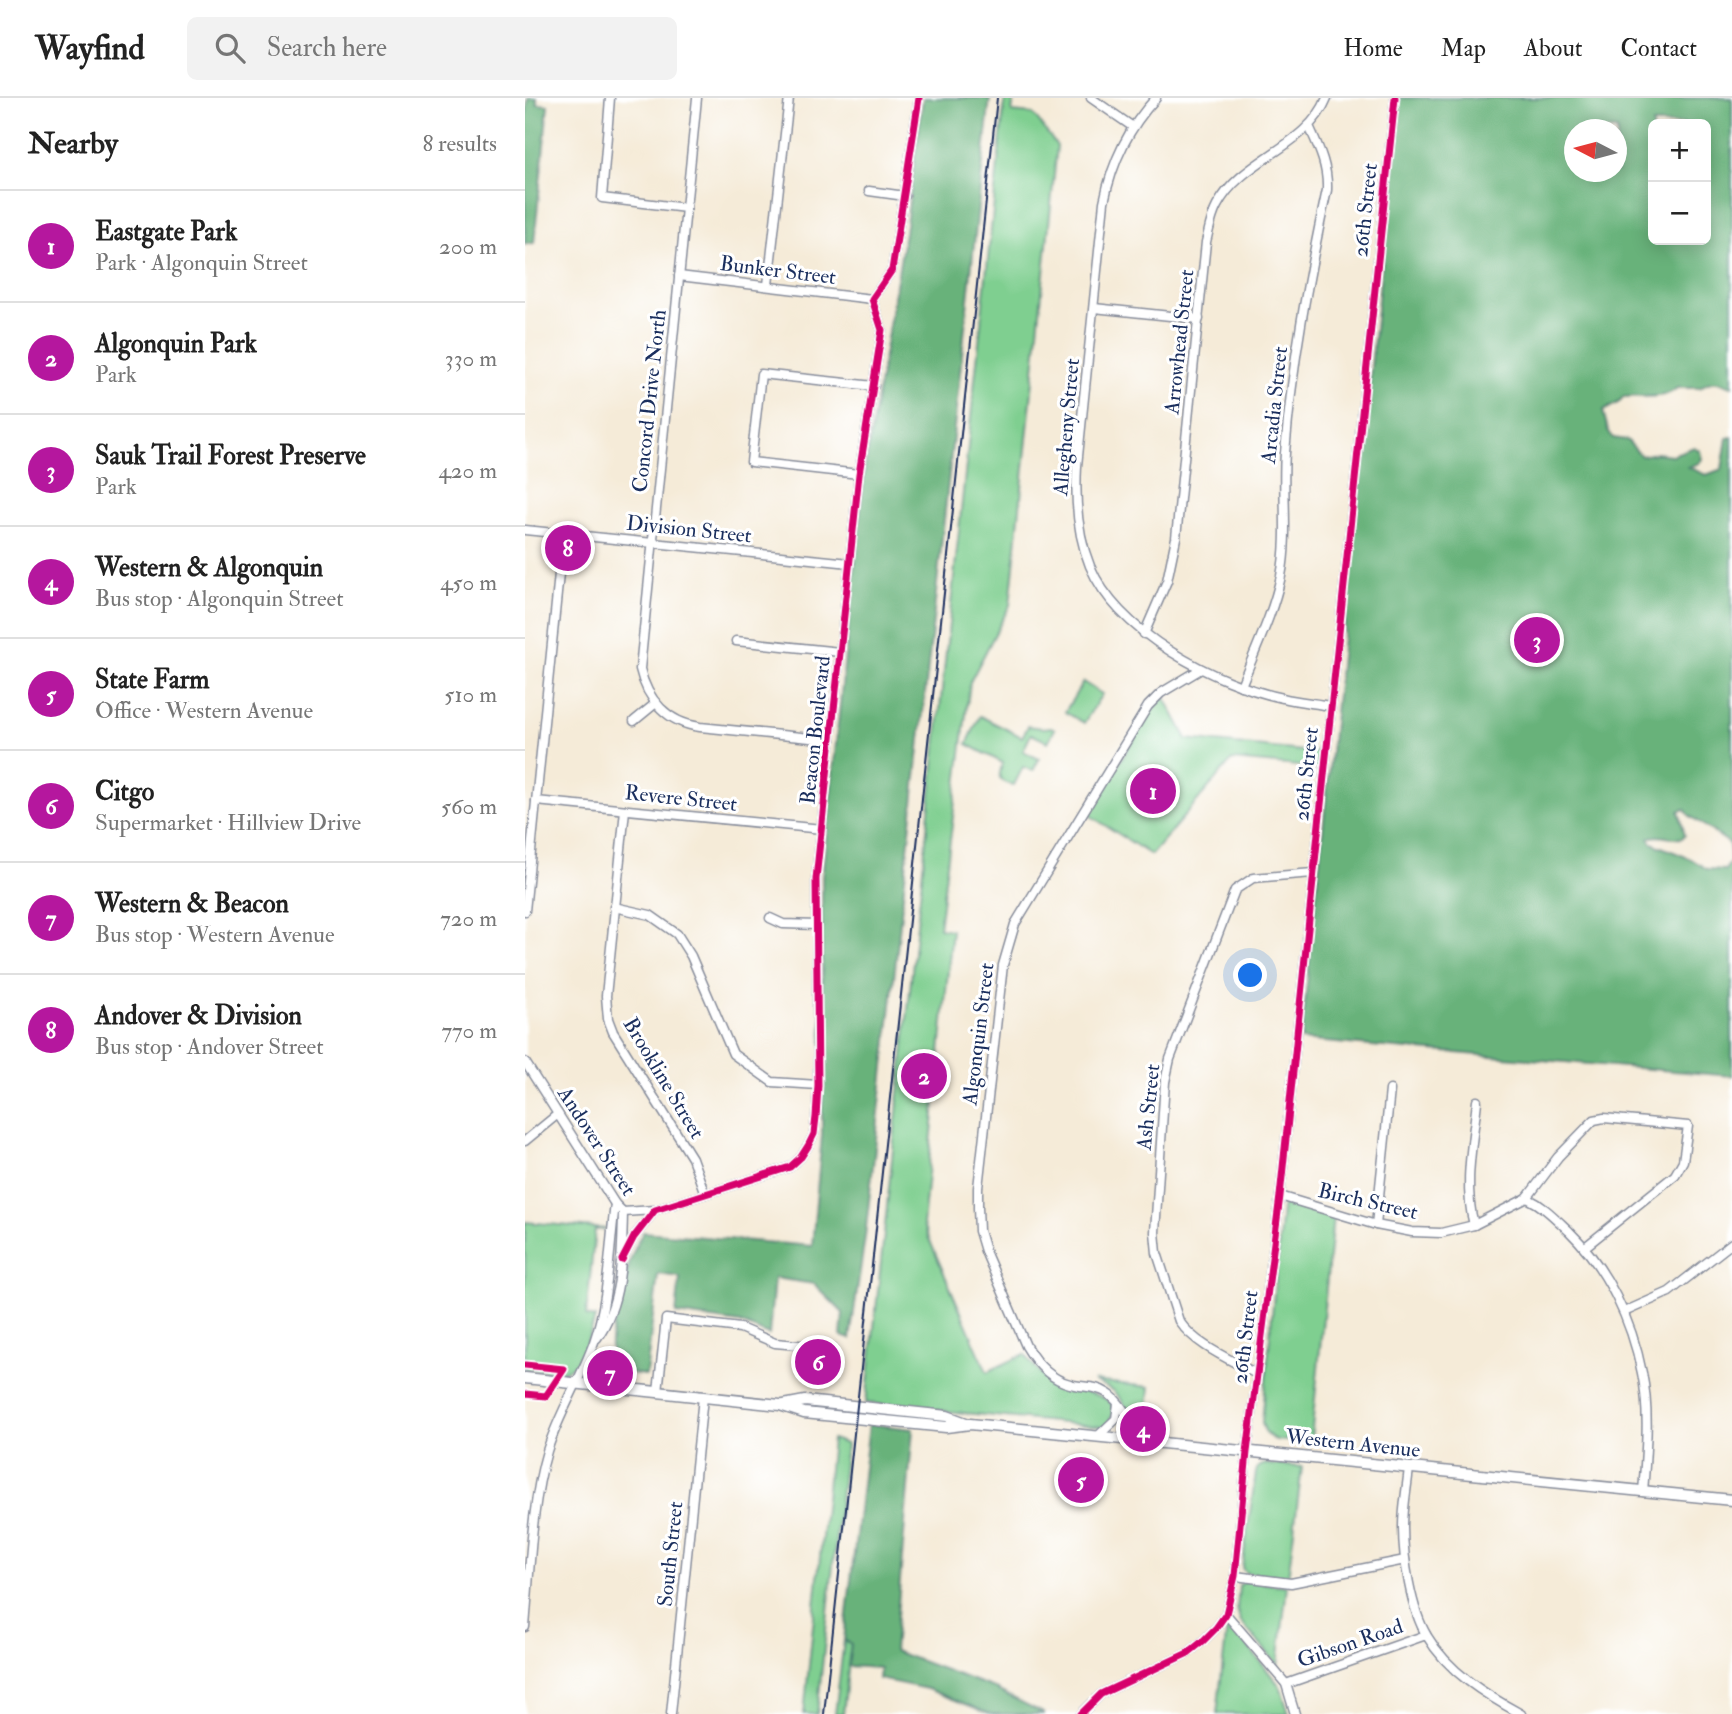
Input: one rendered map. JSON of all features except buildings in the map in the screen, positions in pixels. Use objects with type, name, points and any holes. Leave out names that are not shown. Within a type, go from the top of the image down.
[{"type":"main road","name":"Western Avenue","points":[[525,1378],[780,1405],[816,1402],[947,1416],[969,1424],[1732,1500]]},
{"type":"street","points":[[610,98],[602,198],[686,208]]},
{"type":"street","name":"Concord Drive North","points":[[656,703],[645,686],[640,661],[697,98]]},
{"type":"street","points":[[768,285],[789,98]]},
{"type":"street","points":[[872,299],[892,270],[919,98]]},
{"type":"street","points":[[1091,98],[1133,127]]},
{"type":"street","name":"Allegheny Street","points":[[1156,98],[1120,149],[1108,182],[1077,466],[1078,522],[1091,568],[1122,614],[1144,634],[1201,669],[1241,686],[1281,698],[1330,706]]},
{"type":"street","name":"Arrowhead Street","points":[[1144,634],[1167,581],[1176,538],[1206,242],[1217,206],[1244,174],[1309,127],[1327,98]]},
{"type":"street","name":"26th Street","points":[[1226,1614],[1235,1576],[1247,1452],[1280,1196],[1395,98]]},
{"type":"street","name":"Arcadia Street","points":[[1241,686],[1282,573],[1285,455],[1295,357],[1327,190],[1323,156],[1309,127]]},
{"type":"street","points":[[869,191],[905,196]]},
{"type":"street","name":"Bunker Street","points":[[679,276],[872,299]]},
{"type":"street","name":"Beacon Boulevard","points":[[655,1210],[790,1167],[801,1157],[814,1134],[818,1085],[817,879],[859,474],[882,330],[872,299]]},
{"type":"street","points":[[1094,308],[1199,319]]},
{"type":"street","points":[[859,474],[751,462],[761,374],[874,386]]},
{"type":"street","name":"Division Street","points":[[525,530],[850,563]]},
{"type":"street","points":[[525,911],[562,534]]},
{"type":"street","points":[[736,641],[841,652]]},
{"type":"street","name":"Algonquin Street","points":[[1142,1441],[1110,1395],[1097,1387],[1070,1384],[1057,1379],[1035,1360],[990,1263],[979,1231],[978,1188],[1003,965],[1015,924],[1148,706],[1161,693],[1201,669]]},
{"type":"street","points":[[634,721],[656,703],[672,719],[691,726],[831,740]]},
{"type":"street","name":"Revere Street","points":[[536,801],[822,829]]},
{"type":"street","name":"Brookline Street","points":[[625,810],[606,996],[608,1019],[692,1158],[705,1194]]},
{"type":"street","name":"Ash Street","points":[[1258,1375],[1195,1338],[1185,1329],[1179,1321],[1157,1253],[1155,1232],[1165,1082],[1171,1051],[1235,890],[1253,878],[1313,873]]},
{"type":"street","points":[[614,907],[650,915],[677,933],[691,956],[733,1054],[772,1082],[818,1085]]},
{"type":"street","points":[[770,918],[783,924],[817,925]]},
{"type":"street","name":"Andover Street","points":[[525,1062],[615,1204],[623,1212],[655,1210]]},
{"type":"street","points":[[1376,1225],[1390,1090]]},
{"type":"street","points":[[1474,1226],[1468,1188],[1477,1101]]},
{"type":"street","points":[[525,1140],[558,1114]]},
{"type":"street","points":[[1585,1247],[1675,1175],[1683,1161],[1688,1126],[1604,1118],[1594,1120],[1558,1157],[1527,1198],[1540,1204],[1585,1247],[1624,1312],[1643,1374],[1646,1432],[1643,1492]]},
{"type":"street","name":"Birch Street","points":[[1280,1196],[1376,1225],[1412,1232],[1441,1233],[1474,1226],[1527,1198]]},
{"type":"street","points":[[525,1627],[538,1489],[547,1450],[594,1343],[602,1314],[615,1204]]},
{"type":"street","points":[[622,1260],[634,1237],[655,1210]]},
{"type":"street","points":[[594,1343],[604,1328],[617,1292],[622,1260],[623,1212]]},
{"type":"street","points":[[1624,1312],[1669,1292],[1732,1243]]},
{"type":"street","points":[[658,1392],[666,1319],[740,1328],[775,1343],[832,1348]]},
{"type":"street","name":"South Street","points":[[671,1714],[703,1397]]},
{"type":"street","points":[[1098,1437],[1116,1419],[1118,1404]]},
{"type":"street","points":[[1409,1468],[1403,1526],[1405,1560],[1413,1598],[1426,1635],[1464,1678],[1492,1699],[1521,1714]]},
{"type":"street","points":[[1235,1576],[1291,1583],[1405,1560]]},
{"type":"street","points":[[1081,1714],[1101,1694],[1188,1653],[1216,1628],[1226,1614],[1286,1684],[1295,1714]]},
{"type":"street","name":"Gibson Road","points":[[1286,1684],[1426,1635]]},
{"type":"green space","points":[[528,98],[537,98],[537,104],[548,105],[534,243],[525,244],[525,127]]},
{"type":"green space","points":[[923,98],[990,98],[865,1237],[850,1339],[841,1336],[843,1313],[814,1284],[774,1278],[769,1335],[740,1323],[676,1314],[680,1277],[658,1274],[646,1375],[616,1371],[611,1352],[613,1327],[629,1265],[643,1232],[812,1246],[822,1135],[822,878],[864,473],[905,232]]},
{"type":"green space","points":[[1005,98],[1014,98],[1012,112],[1033,114],[1057,146],[1010,605],[970,682],[939,928],[952,930],[923,1225],[987,1372],[1025,1354],[1038,1371],[1055,1384],[1108,1400],[1113,1407],[1112,1415],[1104,1427],[866,1403]]},
{"type":"green space","points":[[1399,98],[1732,98],[1732,386],[1712,382],[1700,388],[1677,388],[1665,395],[1623,397],[1603,411],[1613,438],[1627,440],[1641,456],[1656,453],[1672,455],[1694,447],[1700,451],[1702,459],[1688,467],[1706,475],[1722,469],[1727,438],[1732,437],[1732,1076],[1301,1040]],"holes":[[[1685,809],[1689,815],[1729,843],[1731,861],[1725,870],[1707,869],[1691,859],[1652,843],[1649,838],[1682,838],[1685,835],[1679,811]]]},
{"type":"green space","points":[[1083,682],[1102,694],[1084,723],[1065,712]]},
{"type":"green space","points":[[1164,696],[1187,739],[1322,753],[1320,768],[1232,760],[1151,855],[1088,814],[1152,709]]},
{"type":"green space","points":[[980,716],[1022,737],[1028,726],[1055,729],[1048,742],[1031,734],[1023,751],[1039,759],[1033,771],[1023,767],[1014,785],[1000,778],[1003,763],[967,744]]},
{"type":"green space","points":[[1291,1204],[1333,1217],[1311,1439],[1281,1441],[1269,1436],[1262,1422],[1282,1209],[1283,1206]]},
{"type":"green space","points":[[525,1222],[606,1229],[595,1230],[586,1316],[595,1318],[593,1325],[580,1357],[563,1372],[525,1369]]},
{"type":"green space","points":[[1093,1381],[1150,1387],[1146,1431],[1137,1425],[1115,1393]]},
{"type":"green space","points":[[869,1424],[913,1429],[894,1651],[991,1687],[1045,1714],[991,1714],[927,1689],[879,1679],[880,1668],[848,1666],[851,1644],[844,1640]]},
{"type":"green space","points":[[832,1439],[846,1444],[817,1714],[804,1714]]},
{"type":"green space","points":[[1265,1464],[1302,1467],[1288,1578],[1246,1573],[1242,1568],[1256,1472],[1258,1467]]},
{"type":"green space","points":[[1245,1581],[1287,1586],[1278,1665],[1240,1621],[1237,1609],[1239,1586]]},
{"type":"green space","points":[[1227,1627],[1237,1633],[1280,1686],[1289,1714],[1217,1714]]},
{"type":"green space","points":[[844,1640],[851,1644],[843,1714],[835,1714]]},
{"type":"railway","points":[[824,1714],[997,98]]},
{"type":"cycle path","points":[[622,1260],[634,1237],[655,1210],[790,1167],[801,1157],[814,1134],[818,1085],[816,879],[859,474],[882,330],[872,299],[892,270],[919,98]]},
{"type":"cycle path","points":[[1081,1714],[1101,1694],[1188,1653],[1203,1641],[1226,1614],[1235,1576],[1247,1452],[1280,1196],[1395,98]]},
{"type":"cycle path","points":[[525,1365],[564,1369],[546,1396],[525,1394]]},
{"type":"place","name":"Andover & Division","points":[[568,548]]},
{"type":"place","name":"Sauk Trail Forest Preserve","points":[[1537,640]]},
{"type":"place","name":"Eastgate Park","points":[[1153,791]]},
{"type":"place","name":"Algonquin Park","points":[[924,1076]]},
{"type":"place","name":"Citgo","points":[[818,1362]]},
{"type":"place","name":"Western & Beacon","points":[[610,1373]]},
{"type":"place","name":"Western & Algonquin","points":[[1143,1429]]},
{"type":"place","name":"State Farm","points":[[1081,1480]]}]
